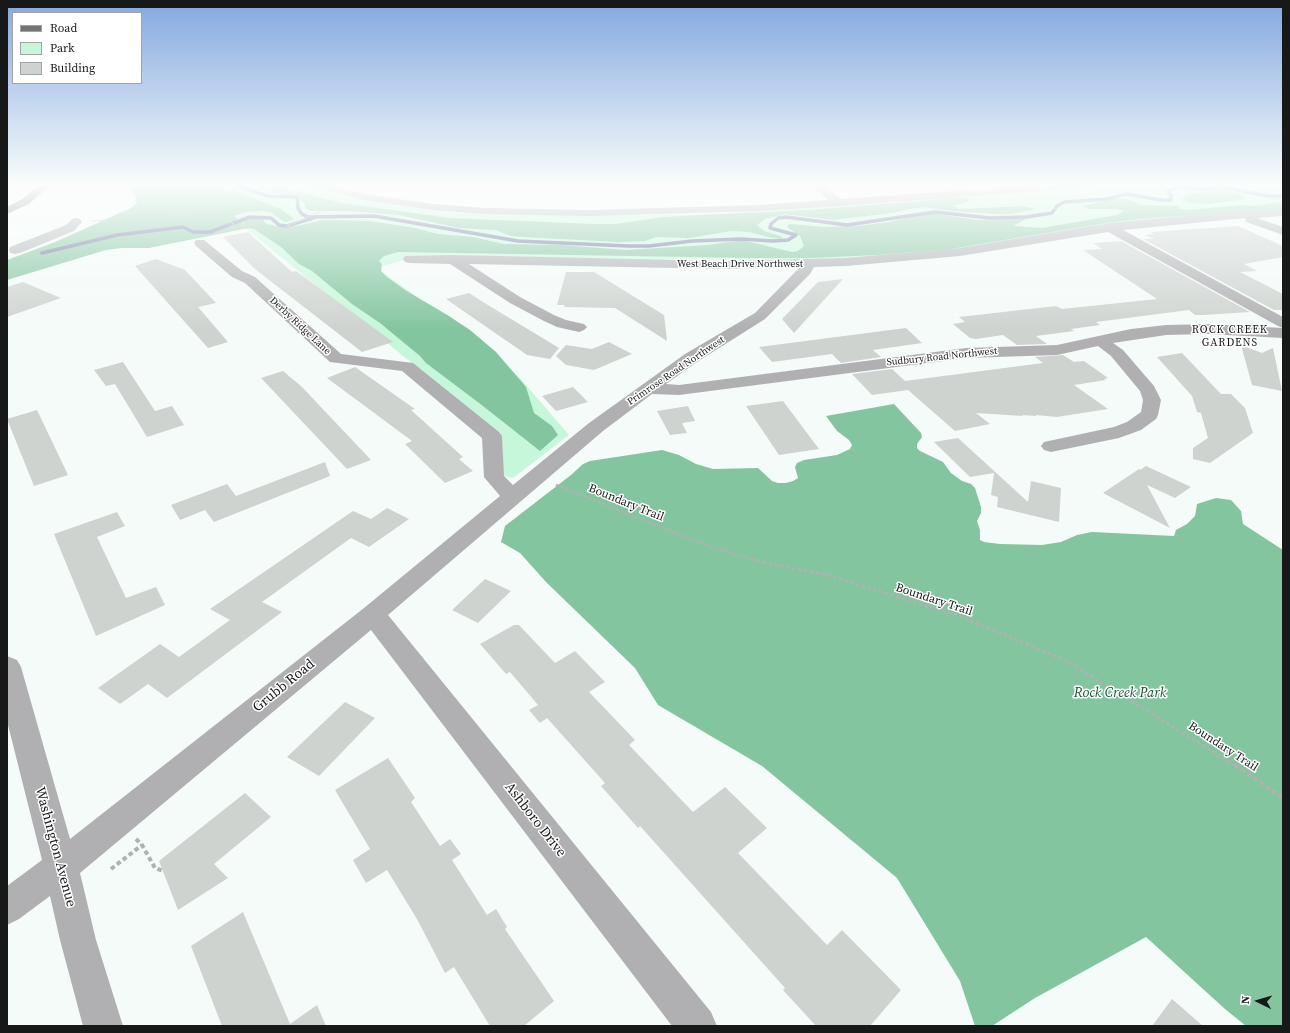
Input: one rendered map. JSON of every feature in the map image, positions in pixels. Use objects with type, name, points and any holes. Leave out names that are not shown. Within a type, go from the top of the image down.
[{"type":"street","points":[[15,250],[57,233]]},
{"type":"street","name":"West Beach Drive Northwest","points":[[410,258],[728,265],[809,264],[954,253],[1011,245],[1075,233]]},
{"type":"street","points":[[1120,233],[1283,323]]},
{"type":"street","name":"Derby Ridge Lane","points":[[200,243],[237,274],[250,280],[336,358],[407,367],[480,426],[492,436],[494,478],[513,497]]},
{"type":"street","points":[[452,259],[515,300],[562,324],[579,327]]},
{"type":"street","name":"Primrose Road Northwest","points":[[554,471],[596,428],[691,358],[760,316],[805,271],[809,264]]},
{"type":"street","name":"Sudbury Road Northwest","points":[[648,389],[679,390],[966,353],[1057,350],[1140,333],[1178,329],[1224,329],[1283,333]]},
{"type":"street","points":[[1051,446],[1119,432],[1134,426],[1149,415],[1152,400],[1148,390],[1117,353],[1101,340]]},
{"type":"street","name":"Grubb Road","points":[[7,907],[61,867],[373,614],[513,497],[554,471]]},
{"type":"street","name":"Ashboro Drive","points":[[373,614],[697,1026]]},
{"type":"street","name":"Washington Avenue","points":[[7,667],[61,867],[78,940],[103,1026]]},
{"type":"path","name":"Boundary Trail","points":[[554,471],[713,548],[770,564],[824,574],[959,616],[1067,661],[1216,752],[1283,798]]},
{"type":"path","points":[[133,836],[142,845],[155,868],[163,870]]},
{"type":"path","points":[[111,869],[142,845]]},
{"type":"green space","points":[[75,233],[223,233],[149,248],[122,248],[106,250],[7,280],[7,260]]},
{"type":"green space","points":[[252,233],[1059,233],[954,250],[813,261],[417,256],[377,268],[487,347],[520,378],[569,435],[513,478],[503,476],[502,436]]},
{"type":"green space","points":[[260,233],[435,233],[473,237],[503,244],[561,245],[626,250],[708,245],[742,240],[792,252],[798,251],[804,246],[800,236],[796,233],[1045,233],[951,249],[877,255],[811,258],[398,252],[384,256],[379,261],[382,264],[381,271],[387,277],[405,290],[470,330],[496,352],[526,387],[534,413],[552,426],[558,435],[540,451],[426,363],[420,356],[380,323],[352,304],[312,271],[299,264],[281,247]]},
{"type":"green space","points":[[504,233],[718,233],[689,238],[656,237],[645,241],[619,242],[511,236]]},
{"type":"green space","points":[[754,233],[772,233],[781,236],[782,238],[772,238]]},
{"type":"green space","name":"Rock Creek Park","points":[[894,404],[921,433],[922,437],[917,444],[917,448],[920,451],[943,462],[951,473],[962,481],[971,484],[975,488],[981,507],[981,513],[977,521],[980,530],[980,540],[984,542],[1042,545],[1061,542],[1077,535],[1092,532],[1174,536],[1176,530],[1187,524],[1195,516],[1197,504],[1216,498],[1231,500],[1241,511],[1243,524],[1283,550],[1283,1026],[1246,1026],[1225,1009],[1146,937],[1035,998],[992,1026],[975,1026],[960,981],[897,878],[762,766],[658,705],[635,668],[547,583],[520,553],[501,542],[505,526],[583,464],[590,461],[662,450],[679,455],[696,464],[713,469],[758,468],[772,481],[786,483],[798,478],[795,467],[797,463],[804,460],[837,455],[850,449],[852,445],[849,440],[837,431],[826,416]]},
{"type":"building","points":[[249,233],[292,272],[296,271],[393,342],[362,352],[255,269],[223,237]]},
{"type":"building","points":[[1153,233],[1254,233],[1283,246],[1283,257],[1244,264],[1257,271],[1240,272],[1283,294],[1283,310],[1274,310],[1143,239],[1154,239],[1145,235],[1154,234]]},
{"type":"building","points":[[1121,241],[1250,312],[1195,315],[1189,310],[1096,322],[1100,325],[1071,329],[1074,331],[1036,336],[1047,344],[1017,345],[1003,335],[976,339],[970,338],[953,324],[965,322],[959,317],[1056,306],[1062,309],[1157,299],[1083,250],[1102,249],[1093,243]]},
{"type":"building","points":[[156,259],[185,270],[216,303],[198,307],[228,342],[208,348],[135,266]]},
{"type":"building","points":[[566,272],[594,272],[664,315],[667,341],[615,308],[564,307],[565,305],[557,305]]},
{"type":"building","points":[[843,279],[794,333],[782,319],[818,282]]},
{"type":"building","points":[[23,282],[61,298],[7,317],[7,287]]},
{"type":"building","points":[[469,293],[559,348],[550,359],[527,355],[446,299]]},
{"type":"building","points":[[906,328],[922,343],[873,350],[881,357],[841,363],[832,354],[772,362],[759,347]]},
{"type":"building","points":[[609,342],[632,354],[594,370],[566,365],[556,356],[566,345],[592,349]]},
{"type":"building","points":[[1241,345],[1262,353],[1273,348],[1282,391],[1252,385]]},
{"type":"building","points":[[1182,353],[1221,394],[1231,394],[1245,408],[1253,433],[1210,463],[1193,459],[1193,448],[1208,438],[1201,413],[1197,412],[1192,396],[1157,357]]},
{"type":"building","points":[[1063,355],[1074,362],[1084,361],[1108,378],[1104,379],[1106,380],[1074,385],[1108,409],[1057,417],[976,413],[990,424],[955,431],[908,390],[872,395],[852,374],[892,369],[905,381],[1043,363],[1035,357]]},
{"type":"building","points":[[123,362],[155,411],[172,406],[184,425],[147,437],[115,384],[106,386],[94,370]]},
{"type":"building","points":[[355,367],[415,409],[411,410],[463,457],[459,459],[473,471],[445,483],[405,444],[412,441],[327,378]]},
{"type":"building","points":[[283,371],[302,387],[371,460],[347,469],[261,378]]},
{"type":"building","points":[[573,387],[588,402],[556,411],[542,396]]},
{"type":"building","points":[[783,401],[819,449],[779,455],[746,406]]},
{"type":"building","points":[[688,406],[695,421],[682,423],[687,433],[670,435],[657,411]]},
{"type":"building","points":[[37,410],[68,475],[34,486],[7,419]]},
{"type":"building","points":[[958,438],[1028,502],[1031,481],[1061,488],[1059,522],[997,507],[998,497],[991,495],[994,473],[970,477],[934,442]]},
{"type":"building","points":[[325,462],[330,476],[214,522],[205,510],[180,520],[171,505],[227,484],[236,496]]},
{"type":"building","points":[[1146,466],[1191,487],[1175,498],[1147,485],[1170,528],[1103,493]]},
{"type":"building","points":[[387,508],[409,519],[369,547],[351,538],[262,602],[282,612],[167,698],[148,684],[120,704],[98,688],[160,644],[179,657],[230,620],[210,609],[353,511],[371,519]]},
{"type":"building","points":[[117,512],[125,526],[97,537],[126,598],[156,587],[165,605],[96,636],[54,534]]},
{"type":"building","points":[[485,579],[511,591],[478,623],[452,610]]},
{"type":"building","points":[[514,625],[519,625],[555,663],[575,651],[605,682],[589,692],[635,740],[629,745],[693,812],[725,787],[767,828],[738,853],[827,945],[842,930],[901,990],[870,1026],[816,1026],[783,990],[785,988],[640,826],[638,828],[601,786],[605,783],[547,718],[540,723],[529,710],[538,705],[510,672],[506,674],[480,644]]},
{"type":"building","points":[[345,702],[375,718],[319,776],[287,757]]},
{"type":"building","points":[[388,758],[415,798],[411,802],[440,846],[450,839],[461,854],[452,860],[487,915],[496,909],[507,927],[505,929],[554,1001],[524,1026],[490,1026],[454,967],[445,973],[417,919],[387,870],[366,883],[353,860],[370,849],[335,790]]},
{"type":"building","points":[[245,793],[271,817],[214,864],[228,878],[178,910],[159,861]]},
{"type":"building","points":[[243,912],[290,1024],[317,1005],[326,1026],[222,1026],[191,946]]},
{"type":"building","points":[[1172,999],[1203,1026],[1152,1026]]},
{"type":"waterway","points":[[42,253],[117,235],[132,233]]},
{"type":"waterway","points":[[473,233],[518,241],[628,246],[649,246],[692,241],[741,239],[773,241],[788,240],[796,235],[789,233]]},
{"type":"district","name":"ROCK CREEK GARDENS","points":[[1230,336]]}]
